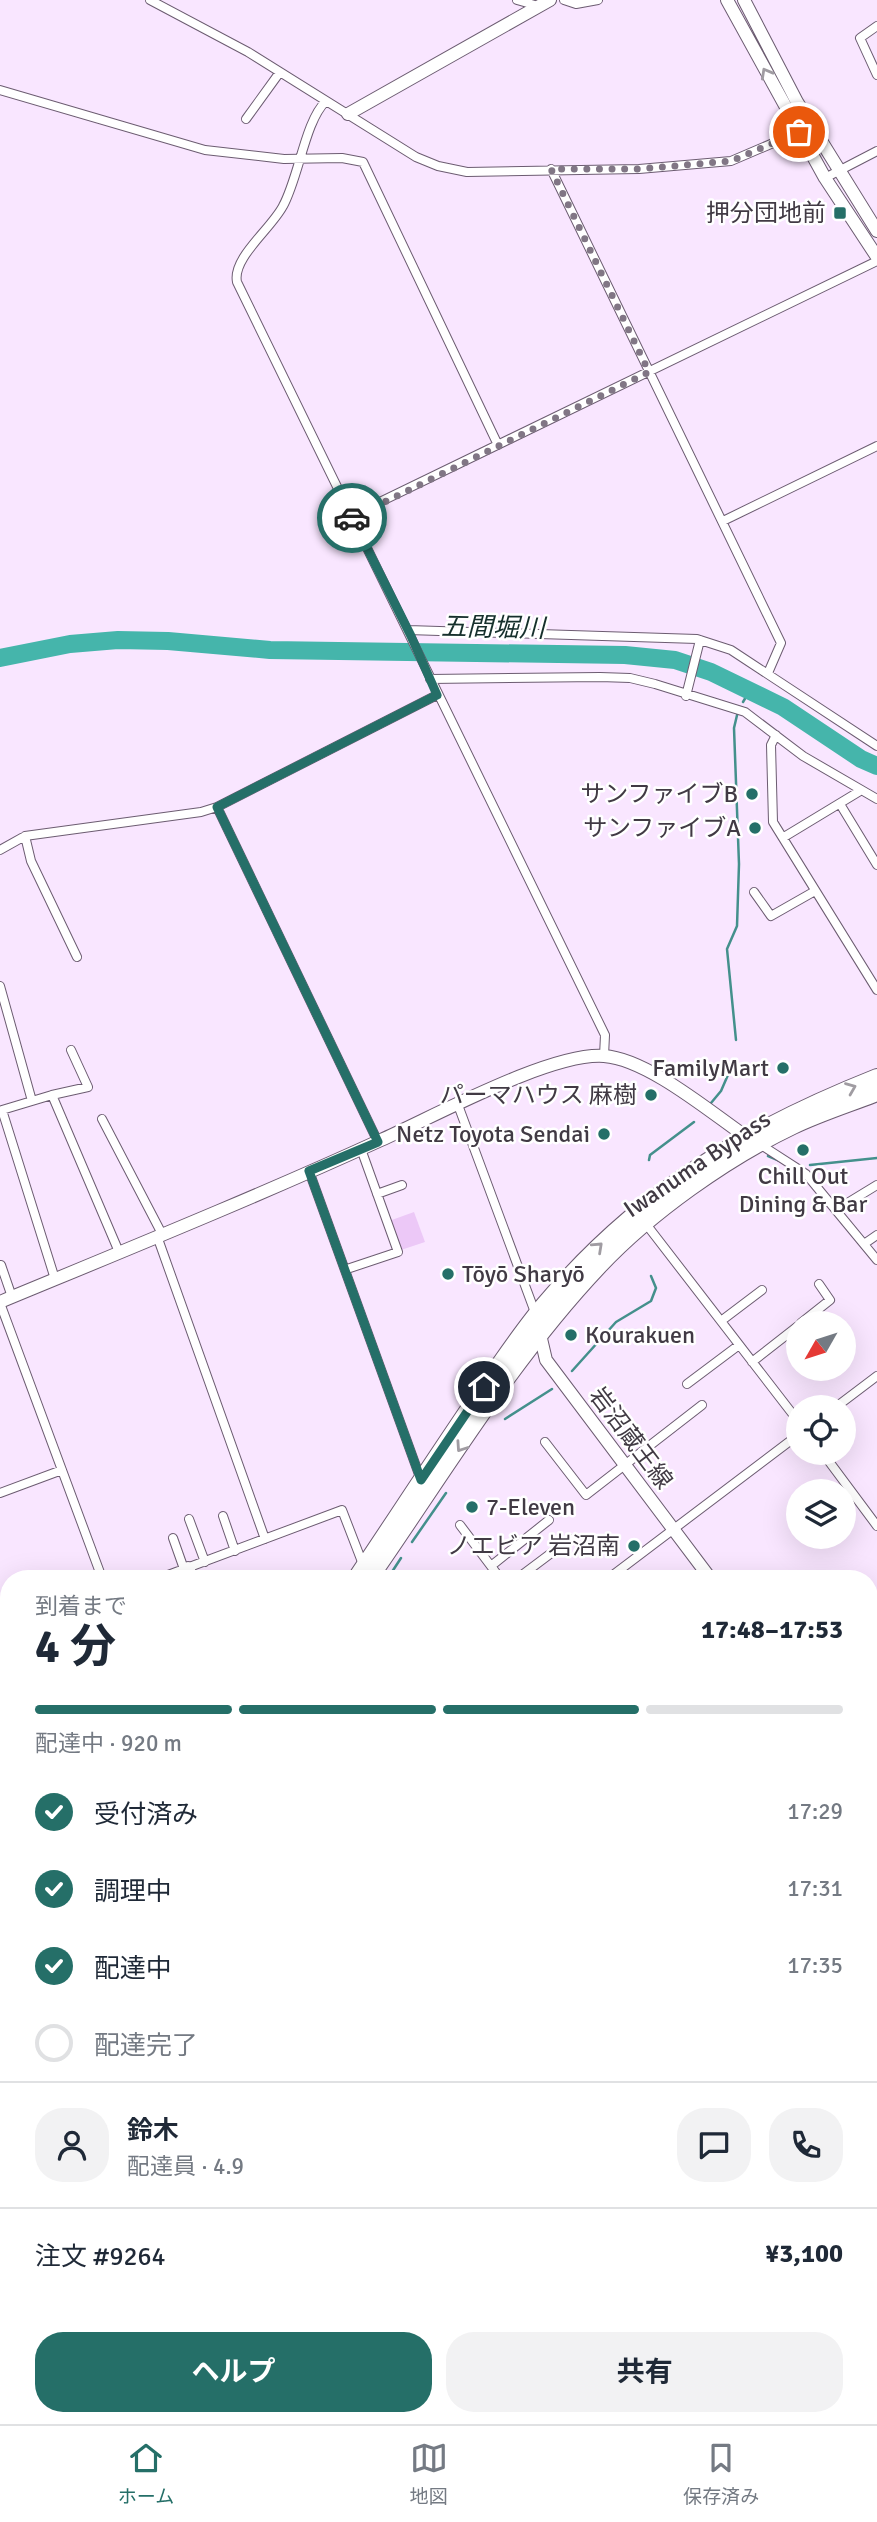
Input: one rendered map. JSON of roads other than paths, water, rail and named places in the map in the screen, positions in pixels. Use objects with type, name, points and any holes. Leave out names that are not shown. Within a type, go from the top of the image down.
[{"type":"highway","name":"Iwanuma Bypass","points":[[366,1570],[421,1480],[536,1315],[587,1257],[673,1184],[745,1136],[877,1077]]},
{"type":"highway","name":"Iwanuma Bypass","points":[[367,1570],[539,1335],[601,1264],[646,1224],[761,1144],[814,1117],[877,1093]]},
{"type":"street","points":[[150,0],[248,52],[416,157],[438,166],[467,172],[639,169],[731,161],[799,132]]},
{"type":"street","points":[[517,0],[544,3]]},
{"type":"street","points":[[564,0],[576,4],[598,0]]},
{"type":"street","points":[[351,516],[877,259],[825,178],[727,0]]},
{"type":"street","points":[[744,0],[797,102],[877,231]]},
{"type":"street","points":[[348,114],[544,3]]},
{"type":"street","points":[[877,26],[860,38],[877,75]]},
{"type":"street","points":[[246,119],[280,72]]},
{"type":"street","points":[[0,90],[205,150],[302,159],[342,158],[363,162],[498,445]]},
{"type":"street","points":[[326,102],[316,111],[302,159],[275,221],[239,261],[235,272],[243,296],[605,1035],[604,1056]]},
{"type":"street","points":[[825,178],[877,151]]},
{"type":"street","points":[[551,169],[781,643],[768,673]]},
{"type":"street","points":[[723,521],[877,446]]},
{"type":"street","points":[[410,633],[680,636],[731,650],[877,746]]},
{"type":"street","points":[[687,692],[700,642]]},
{"type":"street","points":[[429,677],[630,678],[687,692],[736,708],[860,791],[877,799]]},
{"type":"street","points":[[0,850],[25,836],[201,812],[217,807],[437,695]]},
{"type":"street","points":[[776,735],[771,745],[773,822],[877,990]]},
{"type":"street","points":[[784,838],[860,791]]},
{"type":"street","points":[[840,804],[877,865]]},
{"type":"street","points":[[217,807],[378,1142]]},
{"type":"street","points":[[25,836],[31,861],[77,957]]},
{"type":"street","points":[[754,892],[771,916],[815,891]]},
{"type":"street","points":[[0,986],[32,1101]]},
{"type":"street","points":[[55,1279],[2,1110],[88,1087],[71,1050]]},
{"type":"street","points":[[4,1301],[378,1142],[533,1072],[573,1059],[604,1056],[647,1070],[806,1174],[877,1260]]},
{"type":"street","points":[[52,1095],[119,1252]]},
{"type":"street","points":[[458,1105],[536,1315]]},
{"type":"street","points":[[102,1119],[159,1235],[265,1539]]},
{"type":"street","points":[[346,1269],[398,1252],[361,1149]]},
{"type":"street","points":[[309,1171],[421,1480]]},
{"type":"street","points":[[377,1194],[402,1185]]},
{"type":"street","points":[[836,1210],[877,1185]]},
{"type":"street","points":[[646,1224],[786,1406]]},
{"type":"street","points":[[864,1244],[877,1236]]},
{"type":"street","points":[[1,1265],[4,1301],[99,1570]]},
{"type":"street","points":[[817,1311],[831,1300],[819,1284]]},
{"type":"street","points":[[721,1321],[762,1290]]},
{"type":"street","name":"岩沼蔵王線","points":[[536,1315],[546,1360],[704,1570]]},
{"type":"street","points":[[752,1362],[786,1335]]},
{"type":"street","points":[[687,1384],[739,1345]]},
{"type":"street","points":[[851,1395],[877,1376]]},
{"type":"street","points":[[545,1442],[586,1495],[702,1405]]},
{"type":"street","points":[[619,1570],[786,1444]]},
{"type":"street","points":[[832,1465],[877,1526]]},
{"type":"street","points":[[0,1493],[62,1470]]},
{"type":"street","points":[[191,1570],[235,1550],[342,1510],[361,1570]]},
{"type":"street","points":[[222,1516],[235,1550]]},
{"type":"street","points":[[189,1519],[205,1562]]},
{"type":"street","points":[[491,1566],[550,1520]]},
{"type":"street","points":[[460,1525],[494,1570]]},
{"type":"street","points":[[173,1538],[187,1570]]},
{"type":"street","points":[[529,1570],[570,1539]]},
{"type":"waterway","name":"五間堀川","points":[[0,658],[70,644],[118,640],[168,641],[270,650],[625,655],[675,660],[711,672],[783,707],[861,759],[877,766]]},
{"type":"waterway","points":[[743,702],[750,690]]},
{"type":"waterway","points":[[736,1040],[727,949],[737,926],[739,864],[734,728],[738,711]]},
{"type":"waterway","points":[[711,1103],[721,1091],[734,1061]]},
{"type":"waterway","points":[[649,1160],[650,1155],[694,1122]]},
{"type":"waterway","points":[[768,1156],[780,1161]]},
{"type":"waterway","points":[[810,1165],[877,1158]]},
{"type":"waterway","points":[[572,1371],[616,1322],[651,1301],[656,1288],[651,1276]]},
{"type":"waterway","points":[[505,1419],[552,1389]]},
{"type":"waterway","points":[[412,1542],[446,1493]]},
{"type":"waterway","points":[[393,1570],[401,1558]]},
{"type":"place","name":"押分団地前","points":[[840,213]]},
{"type":"place","name":"サンファイブB","points":[[752,794]]},
{"type":"place","name":"サンファイブA","points":[[755,828]]},
{"type":"place","name":"FamilyMart","points":[[783,1068]]},
{"type":"place","name":"パーマハウス 麻樹","points":[[651,1095]]},
{"type":"place","name":"Netz Toyota Sendai","points":[[604,1134]]},
{"type":"place","name":"Chill Out Dining & Bar","points":[[803,1150]]},
{"type":"place","name":"Tōyō Sharyō","points":[[448,1274]]},
{"type":"place","name":"Kourakuen","points":[[571,1335]]},
{"type":"place","name":"7-Eleven","points":[[472,1507]]},
{"type":"place","name":"ノエビア 岩沼南","points":[[634,1546]]}]
